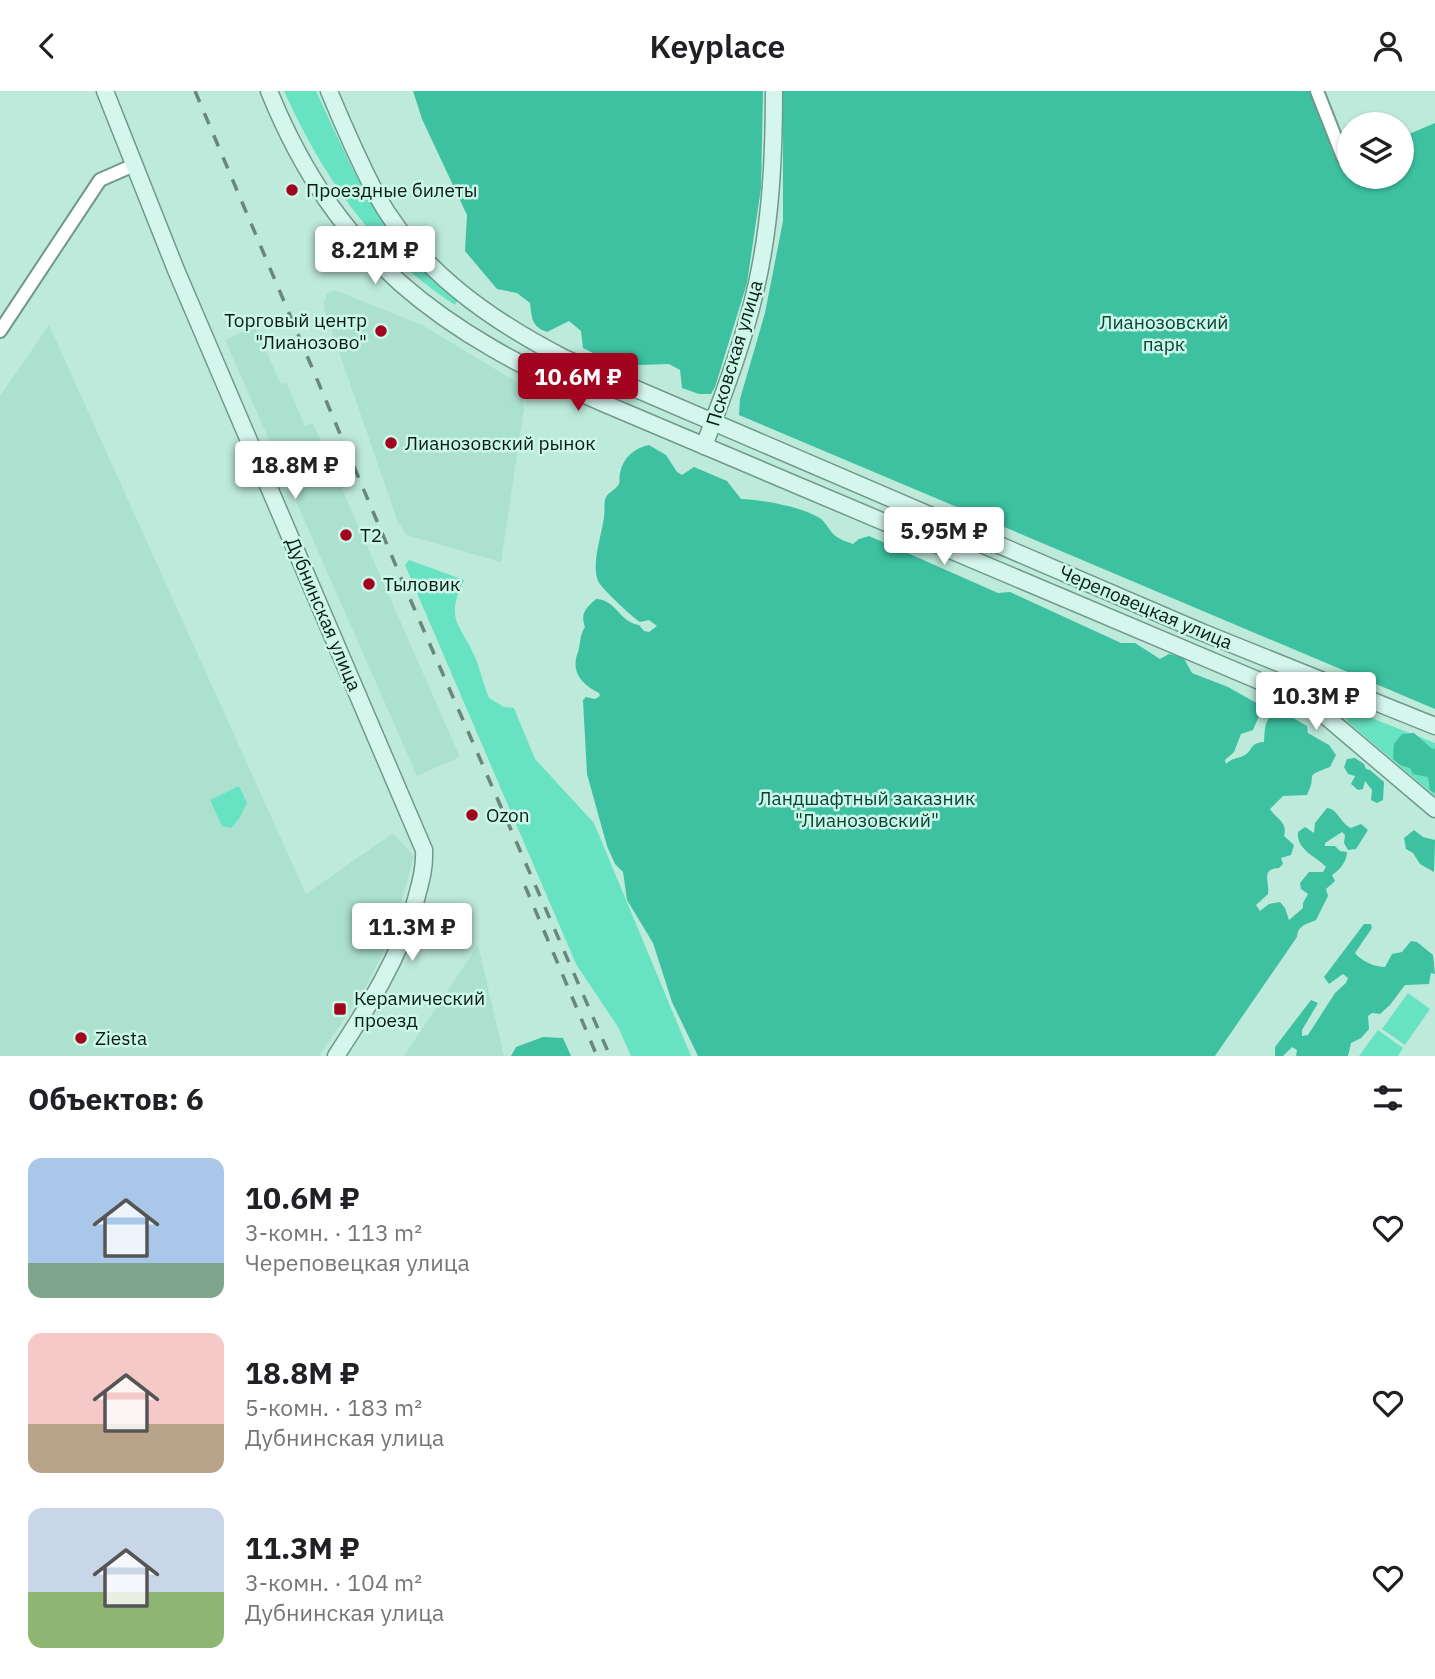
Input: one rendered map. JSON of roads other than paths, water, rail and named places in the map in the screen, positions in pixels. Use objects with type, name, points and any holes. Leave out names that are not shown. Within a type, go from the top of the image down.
[{"type":"main road","name":"Дубнинская улица","points":[[106,91],[176,270],[424,850],[423,876],[398,950],[376,995],[336,1056]]},
{"type":"main road","name":"Череповецкая улица","points":[[269,91],[295,151],[320,191],[353,235],[395,280],[473,338],[552,381],[1302,699],[1435,809]]},
{"type":"main road","name":"Череповецкая улица","points":[[329,91],[377,195],[392,218],[432,266],[501,324],[564,358],[1204,633],[1435,726]]},
{"type":"main road","name":"Псковская улица","points":[[704,446],[748,318],[757,282],[773,175],[774,91]]},
{"type":"street","points":[[1317,91],[1337,142]]},
{"type":"street","points":[[0,331],[100,180],[134,165]]},
{"type":"railway","points":[[195,91],[407,592],[610,1056]]},
{"type":"railway","points":[[525,886],[597,1056]]},
{"type":"place","name":"Проездные билеты","points":[[292,190]]},
{"type":"place","name":"Торговый центр \"Лианозово\"","points":[[381,331]]},
{"type":"place","name":"Лианозовский рынок","points":[[391,443]]},
{"type":"place","name":"T2","points":[[346,535]]},
{"type":"place","name":"Тыловик","points":[[369,584]]},
{"type":"place","name":"Ozon","points":[[472,815]]},
{"type":"place","name":"Керамический проезд","points":[[340,1009]]},
{"type":"place","name":"Ziesta","points":[[81,1038]]},
{"type":"park label","name":"Лианозовский парк","points":[[1164,333]]},
{"type":"park label","name":"Ландшафтный заказник \"Лианозовский\"","points":[[867,809]]}]
